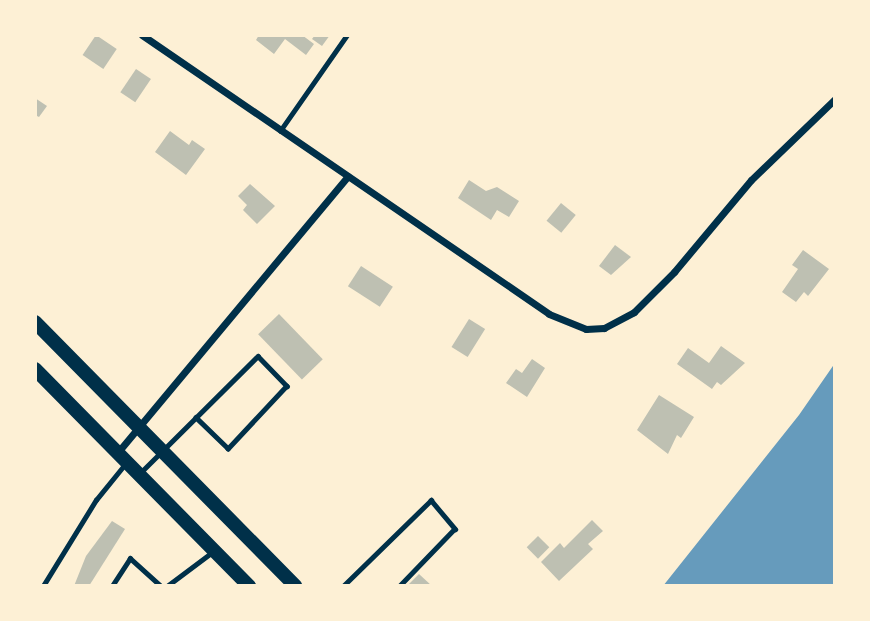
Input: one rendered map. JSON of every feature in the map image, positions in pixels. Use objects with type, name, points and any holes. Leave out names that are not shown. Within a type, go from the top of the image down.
[{"type":"main road","points":[[35,322],[295,586]]},
{"type":"main road","points":[[35,369],[249,586]]},
{"type":"street","points":[[142,35],[549,314],[586,329],[604,328],[634,312],[659,288],[751,180],[835,99]]},
{"type":"street","points":[[122,457],[140,428],[348,176]]},
{"type":"lane","points":[[280,132],[347,35]]},
{"type":"lane","points":[[139,474],[258,356],[288,386],[228,449],[196,418]]},
{"type":"lane","points":[[43,586],[122,457]]},
{"type":"lane","points":[[342,586],[431,500],[455,529],[400,586]]},
{"type":"lane","points":[[112,586],[130,558],[164,586],[214,551]]},
{"type":"water","points":[[835,363],[835,586],[663,586],[799,415]]},
{"type":"building","points":[[96,35],[117,49],[103,69],[83,55]]},
{"type":"building","points":[[259,35],[302,35],[314,44],[306,55],[285,39],[274,54],[256,40]]},
{"type":"building","points":[[315,35],[330,35],[322,46],[312,39]]},
{"type":"building","points":[[136,69],[151,79],[135,102],[120,92]]},
{"type":"building","points":[[35,98],[47,106],[39,117],[35,115]]},
{"type":"building","points":[[170,131],[189,145],[192,140],[205,149],[186,175],[155,152]]},
{"type":"building","points":[[469,180],[486,191],[497,187],[519,201],[509,217],[497,210],[491,220],[458,198]]},
{"type":"building","points":[[250,184],[275,206],[257,224],[243,210],[247,205],[238,196]]},
{"type":"building","points":[[561,203],[576,215],[561,233],[547,221]]},
{"type":"building","points":[[615,245],[631,257],[611,275],[599,266]]},
{"type":"building","points":[[803,250],[829,269],[808,296],[804,292],[796,302],[782,292],[798,269],[792,265]]},
{"type":"building","points":[[361,266],[393,287],[380,307],[348,286]]},
{"type":"building","points":[[279,314],[323,359],[302,379],[258,334]]},
{"type":"building","points":[[469,319],[485,329],[468,357],[452,347]]},
{"type":"building","points":[[721,346],[745,363],[721,385],[717,382],[712,389],[677,364],[688,348],[709,363]]},
{"type":"building","points":[[532,359],[545,368],[527,397],[506,383],[516,369],[522,373]]},
{"type":"building","points":[[659,395],[694,417],[681,438],[677,435],[668,454],[637,430]]},
{"type":"building","points":[[592,520],[603,531],[588,544],[593,549],[559,581],[541,562],[560,543],[564,548]]},
{"type":"building","points":[[112,521],[125,529],[89,586],[74,586],[86,556]]},
{"type":"building","points":[[538,536],[549,547],[538,559],[527,547]]},
{"type":"building","points":[[419,574],[432,586],[407,586]]}]
